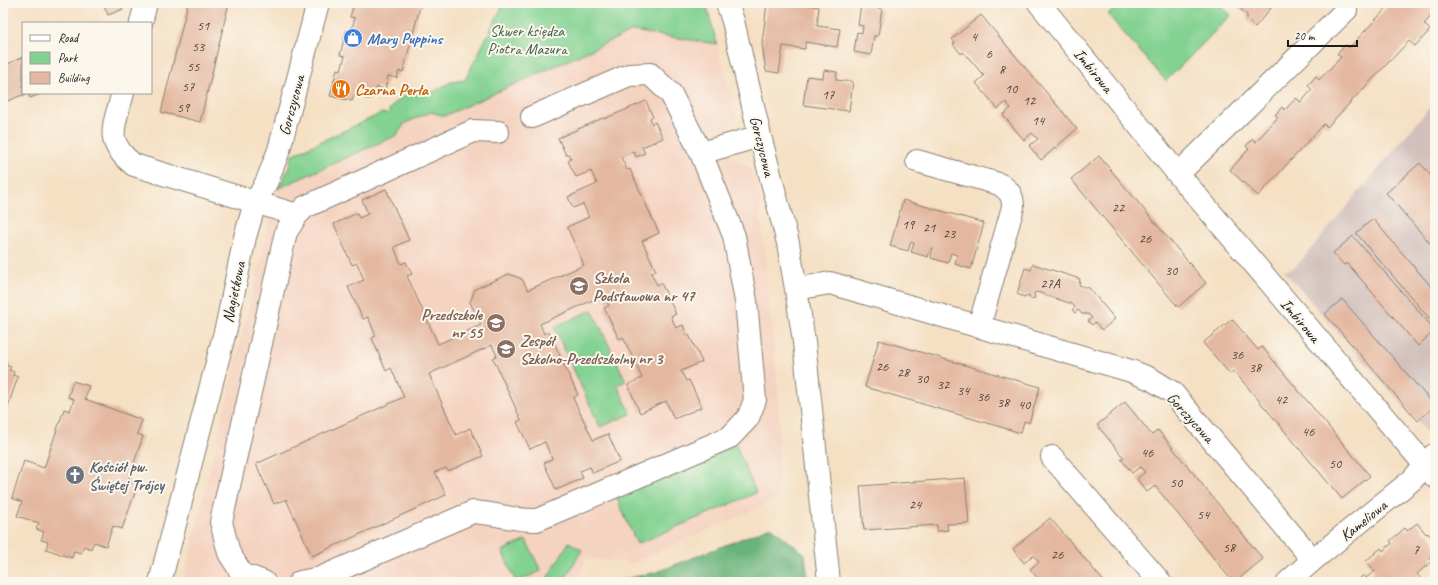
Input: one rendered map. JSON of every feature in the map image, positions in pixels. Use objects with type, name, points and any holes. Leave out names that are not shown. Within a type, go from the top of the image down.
[{"type":"street","points":[[141,22],[146,3]]},
{"type":"street","name":"Gorczycowa","points":[[255,203],[267,181],[279,150],[318,3]]},
{"type":"street","name":"Gorczycowa","points":[[728,3],[760,136],[788,243],[804,342],[829,582]]},
{"type":"street","name":"Imbirowa","points":[[1039,3],[1178,174],[1432,465]]},
{"type":"street","points":[[1178,174],[1346,10]]},
{"type":"street","points":[[300,582],[320,578],[472,512],[524,520],[537,520],[730,437],[748,418],[755,400],[746,301],[734,236],[701,153],[671,94],[650,74],[629,75],[532,117]]},
{"type":"street","points":[[123,94],[113,131],[115,144],[124,157],[134,166],[297,215]]},
{"type":"street","points":[[264,582],[242,574],[229,553],[221,522],[286,232],[297,215],[305,207],[473,131],[498,132]]},
{"type":"street","points":[[701,153],[760,136]]},
{"type":"street","points":[[917,161],[999,184],[1011,193],[1014,207],[979,327]]},
{"type":"street","name":"Nagietkowa","points":[[160,582],[225,332],[245,237],[255,203]]},
{"type":"street","name":"Gorczycowa","points":[[796,289],[830,283],[1132,371],[1151,379],[1172,392],[1313,560]]},
{"type":"street","points":[[1052,456],[1160,582]]},
{"type":"street","name":"Kameliowa","points":[[1288,582],[1313,560],[1432,465]]},
{"type":"shaded area","name":"Zespół Szkolno-Przedszkolny nr 3","points":[[633,31],[717,44],[737,117],[726,132],[732,158],[751,168],[759,199],[779,401],[778,499],[632,563],[587,558],[574,582],[183,582],[277,189],[397,135],[405,123],[431,112],[444,116]]},
{"type":"shaded area","points":[[1435,101],[1435,436],[1431,437],[1284,271],[1296,267]]},
{"type":"green space","name":"Skwer księdza Piotra Mazura","points":[[504,3],[706,3],[717,44],[633,31],[444,116],[431,112],[405,123],[397,135],[277,189],[288,170],[292,155],[382,113],[388,114],[390,108],[403,96],[419,92],[433,92],[451,82],[465,80]]},
{"type":"green space","points":[[1120,3],[1217,3],[1231,15],[1166,81],[1108,15]]},
{"type":"green space","points":[[592,310],[626,381],[617,385],[631,414],[600,427],[554,327]]},
{"type":"green space","points":[[735,443],[756,493],[637,544],[615,494]]},
{"type":"green space","points":[[771,527],[805,554],[808,582],[610,582],[657,572]]},
{"type":"green space","points":[[526,540],[541,571],[516,582],[502,551]]},
{"type":"green space","points":[[569,542],[582,550],[563,582],[545,582]]},
{"type":"building","points":[[103,3],[120,3],[123,9],[108,15]]},
{"type":"building","points":[[188,3],[229,3],[200,122],[161,112]]},
{"type":"building","points":[[354,3],[421,3],[403,72],[399,71],[397,78],[388,76],[385,89],[377,87],[374,97],[368,99],[354,95],[352,101],[330,96],[337,69],[341,70],[345,56],[340,55],[346,31],[351,32],[355,18],[350,17]]},
{"type":"building","points":[[767,3],[800,3],[819,7],[817,26],[840,29],[837,47],[805,42],[805,49],[783,46],[779,73],[766,71],[762,44]]},
{"type":"building","points":[[1228,3],[1275,3],[1255,27],[1247,19],[1247,15],[1235,4],[1230,5]]},
{"type":"building","points":[[1391,3],[1435,3],[1435,12],[1424,24],[1430,30],[1415,46],[1409,41],[1327,127],[1324,124],[1258,196],[1230,170],[1249,149],[1246,146],[1253,139],[1256,142],[1278,117],[1275,115],[1282,107],[1285,110],[1296,98],[1301,102],[1312,90],[1308,85],[1316,76],[1319,80],[1341,57],[1337,54],[1341,49],[1346,45],[1349,48]]},
{"type":"building","points":[[861,5],[882,9],[878,36],[874,36],[871,55],[854,52],[857,32],[862,33],[863,26],[858,25]]},
{"type":"building","points":[[981,15],[1077,129],[1041,160],[1029,146],[1038,139],[1032,133],[1024,140],[1003,115],[1011,108],[1006,102],[998,109],[976,83],[984,76],[968,57],[963,52],[961,54],[953,44],[955,43],[952,39]]},
{"type":"building","points":[[22,57],[22,94],[26,94],[3,103],[3,66]]},
{"type":"building","points":[[824,70],[837,72],[836,80],[853,82],[849,111],[803,105],[807,76],[823,78]]},
{"type":"building","points":[[28,94],[40,94],[30,98]]},
{"type":"building","points":[[646,101],[653,117],[650,118],[652,124],[655,122],[663,138],[642,147],[645,153],[636,157],[633,151],[621,157],[627,170],[630,169],[659,233],[642,241],[656,271],[651,273],[657,285],[661,283],[676,314],[671,316],[676,328],[683,325],[687,336],[689,335],[702,362],[681,371],[686,381],[689,380],[702,407],[674,419],[666,401],[640,413],[628,385],[642,378],[623,337],[619,339],[604,308],[609,306],[604,295],[540,324],[544,334],[549,332],[578,395],[573,398],[593,440],[608,434],[620,461],[593,473],[590,467],[580,471],[583,478],[556,490],[544,463],[552,459],[545,442],[530,449],[517,422],[521,420],[493,358],[497,356],[492,345],[429,374],[456,435],[470,428],[483,456],[448,471],[446,468],[435,472],[446,495],[312,556],[286,499],[274,504],[256,464],[404,397],[391,368],[386,371],[372,338],[376,336],[368,317],[363,319],[348,287],[364,280],[357,263],[352,265],[334,224],[357,213],[359,218],[368,214],[362,200],[386,189],[409,240],[394,247],[401,264],[406,262],[412,274],[407,276],[438,344],[481,325],[470,302],[475,289],[509,274],[522,279],[528,290],[584,265],[567,227],[589,217],[583,204],[573,208],[568,197],[597,184],[591,171],[576,177],[568,161],[571,159],[569,154],[566,155],[558,138]]},
{"type":"building","points":[[1099,156],[1206,283],[1178,307],[1071,179]]},
{"type":"building","points":[[1420,163],[1435,180],[1435,249],[1386,193]]},
{"type":"building","points":[[903,200],[984,223],[971,269],[955,264],[957,255],[951,253],[948,263],[931,258],[933,248],[931,248],[928,257],[911,252],[914,243],[911,242],[908,251],[890,246]]},
{"type":"building","points":[[1373,219],[1435,291],[1435,325],[1356,233]]},
{"type":"building","points":[[1353,236],[1435,330],[1418,346],[1347,263],[1344,265],[1333,253]]},
{"type":"building","points":[[1033,264],[1080,279],[1079,285],[1089,288],[1115,319],[1102,330],[1095,322],[1092,325],[1088,321],[1092,318],[1088,314],[1082,314],[1078,310],[1075,313],[1072,310],[1075,307],[1072,304],[1037,292],[1034,293],[1035,298],[1030,299],[1029,295],[1024,297],[1017,294],[1025,268],[1031,270]]},
{"type":"building","points":[[1342,299],[1435,406],[1418,421],[1325,314]]},
{"type":"building","points":[[1232,319],[1258,350],[1262,347],[1370,476],[1342,499],[1234,371],[1230,374],[1203,343]]},
{"type":"building","points":[[879,340],[1040,387],[1029,423],[1024,421],[1021,433],[865,387]]},
{"type":"building","points":[[3,361],[7,362],[5,365],[11,367],[9,370],[14,372],[13,375],[18,377],[3,420]]},
{"type":"building","name":"Kościół pw. Świętej Trójcy","points":[[73,381],[89,386],[85,399],[142,420],[137,434],[143,436],[128,481],[138,484],[122,529],[113,526],[106,546],[94,542],[91,549],[84,546],[81,553],[74,551],[72,558],[46,549],[48,542],[41,540],[44,532],[36,529],[39,523],[17,516],[22,502],[12,498],[24,461],[44,468],[64,409],[70,411],[74,399],[68,397]]},
{"type":"building","points":[[1125,402],[1152,435],[1158,430],[1263,559],[1235,582],[1233,582],[1155,486],[1147,492],[1137,479],[1145,472],[1140,467],[1132,473],[1121,459],[1124,458],[1097,425]]},
{"type":"building","points":[[965,478],[969,523],[947,524],[948,530],[937,531],[937,525],[864,530],[860,486]]},
{"type":"building","points":[[1050,518],[1104,582],[1041,582],[1030,569],[1039,562],[1033,555],[1024,563],[1013,549]]},
{"type":"building","points":[[1417,523],[1426,534],[1428,533],[1435,545],[1435,553],[1430,558],[1432,561],[1417,574],[1424,582],[1355,582],[1364,575],[1366,578],[1375,571],[1366,561],[1381,548],[1383,551],[1392,543],[1390,541],[1405,528],[1407,531]]},
{"type":"place","name":"Mary Puppins","points":[[353,38]]},
{"type":"place","name":"Czarna Perła","points":[[341,89]]},
{"type":"place","name":"Szkoła Podstawowa nr 47","points":[[579,286]]},
{"type":"place","name":"Przedszkole nr 55","points":[[496,323]]},
{"type":"place","name":"Zespół Szkolno-Przedszkolny nr 3","points":[[506,349]]},
{"type":"place","name":"Kościół pw. Świętej Trójcy","points":[[75,475]]}]
